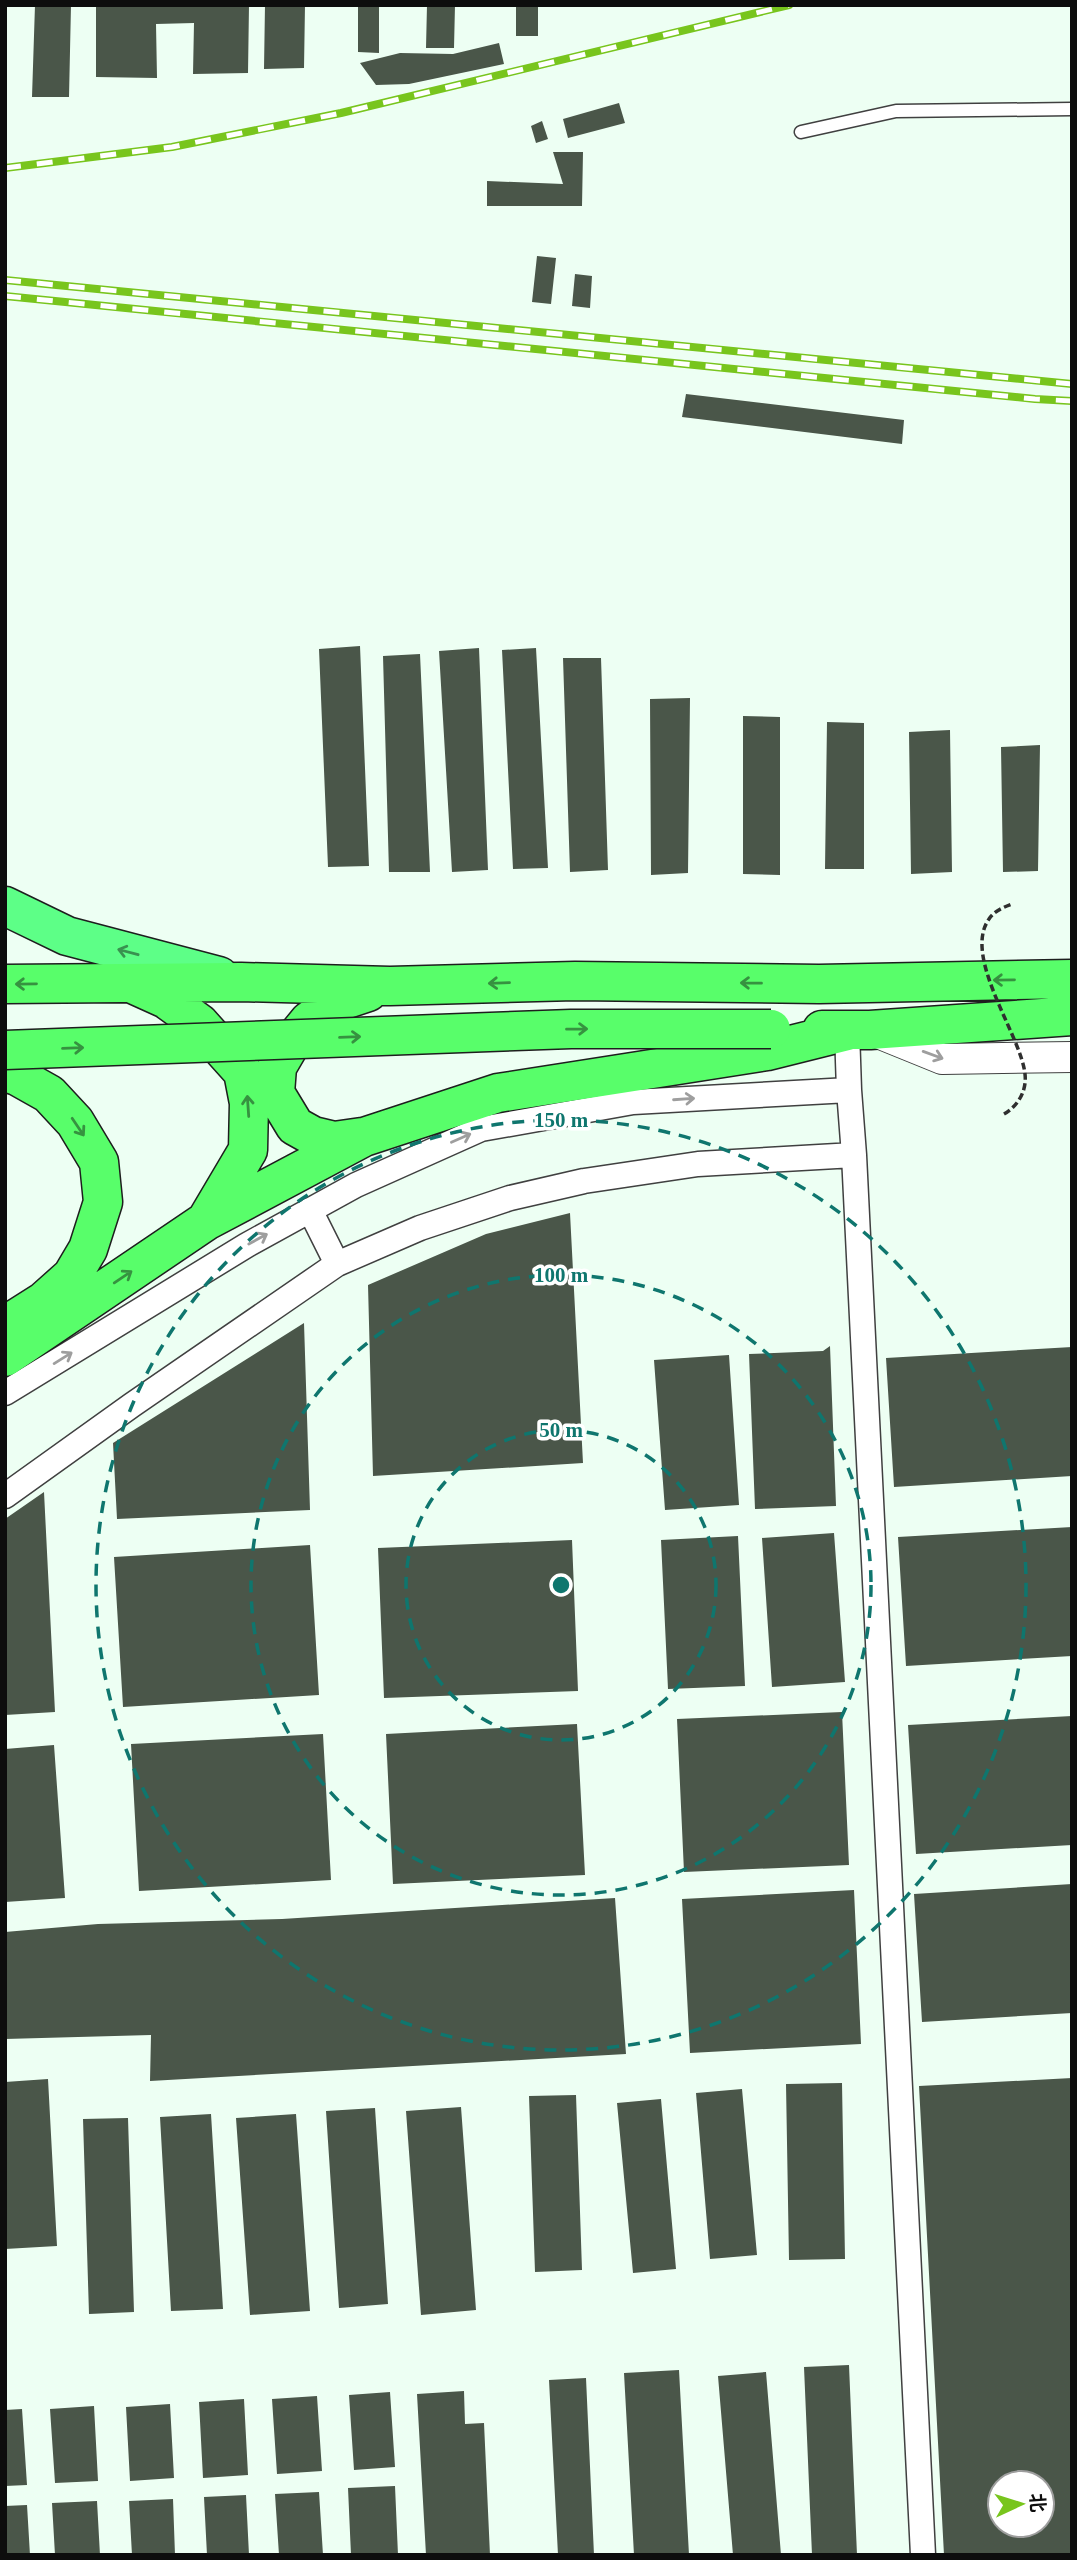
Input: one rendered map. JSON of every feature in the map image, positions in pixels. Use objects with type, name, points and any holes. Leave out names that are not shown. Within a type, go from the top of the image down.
[{"type":"highway","points":[[5,984],[241,982],[390,986],[575,981],[819,984],[1072,979]]},
{"type":"highway","points":[[131,983],[166,999],[199,1023],[243,1072],[249,1103],[248,1150],[206,1221]]},
{"type":"highway","points":[[363,1137],[334,1141],[313,1136],[295,1126],[275,1093],[278,1068],[291,1043],[309,1021],[331,1004],[390,986]]},
{"type":"highway","points":[[5,1356],[206,1221],[363,1137],[498,1093],[769,1040],[859,1030],[1072,1016]]},
{"type":"highway","points":[[5,1049],[571,1029],[769,1040]]},
{"type":"highway","points":[[5,1072],[49,1094],[75,1122],[99,1162],[103,1202],[88,1249],[72,1276],[44,1301],[14,1320],[5,1322]]},
{"type":"main road","points":[[5,906],[67,936],[241,982]]},
{"type":"street","points":[[923,2555],[849,1090],[859,1030],[942,1059],[1072,1057]]},
{"type":"street","points":[[5,1394],[247,1245],[356,1185],[481,1129],[633,1102],[849,1090]]},
{"type":"street","points":[[5,1496],[337,1264],[421,1228],[510,1198],[584,1181],[698,1164],[854,1155]]},
{"type":"street","points":[[310,1210],[337,1264]]},
{"type":"lane","points":[[801,132],[896,111],[1072,109]]},
{"type":"path","points":[[1004,1114],[1016,1107],[1024,1089],[1026,1073],[993,990],[981,945],[989,919],[1012,904]]},
{"type":"building","points":[[35,5],[71,5],[69,97],[32,97]]},
{"type":"building","points":[[96,5],[249,5],[248,73],[193,74],[194,23],[156,24],[157,78],[96,77]]},
{"type":"building","points":[[265,5],[305,5],[304,68],[264,69]]},
{"type":"building","points":[[358,5],[379,5],[379,53],[358,52]]},
{"type":"building","points":[[427,5],[455,5],[454,48],[426,48]]},
{"type":"building","points":[[516,5],[538,5],[538,36],[516,36]]},
{"type":"building","points":[[499,43],[504,64],[409,84],[376,85],[360,63],[400,53],[453,54]]},
{"type":"building","points":[[619,103],[625,123],[568,138],[563,119]]},
{"type":"building","points":[[542,121],[548,139],[536,143],[531,126]]},
{"type":"building","points":[[553,152],[583,152],[582,206],[487,206],[487,181],[563,184]]},
{"type":"building","points":[[537,256],[556,258],[551,304],[532,302]]},
{"type":"building","points":[[575,274],[592,276],[590,308],[572,306]]},
{"type":"building","points":[[686,394],[904,420],[902,444],[682,417]]},
{"type":"building","points":[[360,646],[369,866],[328,867],[319,649]]},
{"type":"building","points":[[479,648],[488,870],[452,872],[439,651]]},
{"type":"building","points":[[536,648],[548,868],[513,869],[502,650]]},
{"type":"building","points":[[420,654],[430,872],[389,872],[383,656]]},
{"type":"building","points":[[563,658],[601,658],[608,870],[570,872]]},
{"type":"building","points":[[690,698],[688,873],[651,875],[650,699]]},
{"type":"building","points":[[743,716],[780,717],[780,875],[743,874]]},
{"type":"building","points":[[827,722],[864,723],[864,869],[825,869]]},
{"type":"building","points":[[950,730],[952,872],[911,874],[909,732]]},
{"type":"building","points":[[1040,745],[1038,871],[1003,872],[1001,747]]},
{"type":"building","points":[[570,1213],[583,1463],[373,1476],[368,1285],[486,1234]]},
{"type":"building","points":[[304,1323],[310,1510],[117,1519],[113,1443]]},
{"type":"building","points":[[830,1346],[836,1506],[755,1509],[749,1354],[823,1351]]},
{"type":"building","points":[[1072,1347],[1072,1476],[894,1487],[886,1358]]},
{"type":"building","points":[[729,1355],[739,1505],[665,1510],[654,1360]]},
{"type":"building","points":[[44,1492],[55,1712],[5,1715],[5,1519]]},
{"type":"building","points":[[1072,1527],[1072,1656],[906,1666],[898,1537]]},
{"type":"building","points":[[834,1533],[845,1682],[772,1687],[762,1538]]},
{"type":"building","points":[[738,1536],[745,1686],[668,1689],[661,1540]]},
{"type":"building","points":[[572,1540],[578,1691],[384,1698],[378,1548]]},
{"type":"building","points":[[310,1545],[319,1695],[123,1707],[114,1557]]},
{"type":"building","points":[[842,1712],[849,1865],[684,1872],[677,1719]]},
{"type":"building","points":[[1072,1716],[1072,1845],[916,1854],[908,1725]]},
{"type":"building","points":[[577,1724],[585,1875],[393,1884],[386,1734]]},
{"type":"building","points":[[323,1734],[331,1880],[139,1891],[131,1744]]},
{"type":"building","points":[[54,1745],[65,1898],[5,1902],[5,1749]]},
{"type":"building","points":[[1072,1884],[1072,2013],[922,2022],[914,1894]]},
{"type":"building","points":[[854,1890],[861,2044],[690,2053],[682,1899]]},
{"type":"building","points":[[615,1898],[626,2054],[150,2081],[151,2035],[5,2039],[5,1932],[98,1924],[282,1919]]},
{"type":"building","points":[[1072,2078],[1072,2555],[944,2555],[919,2086]]},
{"type":"building","points":[[48,2079],[57,2246],[5,2249],[5,2082]]},
{"type":"building","points":[[842,2083],[845,2259],[789,2260],[786,2084]]},
{"type":"building","points":[[742,2089],[757,2255],[710,2259],[696,2093]]},
{"type":"building","points":[[576,2095],[582,2270],[535,2272],[529,2096]]},
{"type":"building","points":[[661,2099],[676,2269],[633,2273],[617,2103]]},
{"type":"building","points":[[461,2107],[476,2310],[421,2315],[406,2111]]},
{"type":"building","points":[[375,2108],[388,2304],[339,2308],[326,2111]]},
{"type":"building","points":[[211,2114],[223,2309],[171,2311],[160,2117]]},
{"type":"building","points":[[296,2114],[310,2311],[250,2315],[236,2118]]},
{"type":"building","points":[[128,2118],[134,2312],[89,2314],[83,2119]]},
{"type":"building","points":[[849,2365],[857,2555],[812,2555],[804,2367]]},
{"type":"building","points":[[679,2370],[689,2555],[634,2555],[624,2373]]},
{"type":"building","points":[[766,2372],[781,2555],[733,2555],[718,2376]]},
{"type":"building","points":[[586,2378],[594,2555],[558,2555],[549,2380]]},
{"type":"building","points":[[464,2391],[465,2424],[484,2423],[490,2555],[426,2555],[417,2394]]},
{"type":"building","points":[[390,2392],[395,2467],[354,2470],[349,2395]]},
{"type":"building","points":[[317,2396],[322,2471],[277,2474],[272,2399]]},
{"type":"building","points":[[244,2399],[248,2475],[203,2478],[199,2402]]},
{"type":"building","points":[[170,2404],[174,2478],[130,2481],[126,2407]]},
{"type":"building","points":[[94,2406],[98,2481],[55,2483],[50,2409]]},
{"type":"building","points":[[22,2409],[27,2485],[5,2486],[5,2410]]},
{"type":"building","points":[[395,2486],[398,2555],[351,2555],[348,2488]]},
{"type":"building","points":[[319,2492],[323,2555],[279,2555],[275,2494]]},
{"type":"building","points":[[246,2495],[249,2555],[207,2555],[204,2497]]},
{"type":"building","points":[[173,2499],[175,2555],[132,2555],[129,2501]]},
{"type":"building","points":[[97,2501],[100,2555],[55,2555],[52,2503]]},
{"type":"building","points":[[27,2505],[30,2555],[5,2555],[5,2506]]},
{"type":"railway","points":[[5,168],[172,147],[341,113],[789,5]]},
{"type":"railway","points":[[5,280],[1072,384]]},
{"type":"railway","points":[[5,296],[1072,401]]}]
